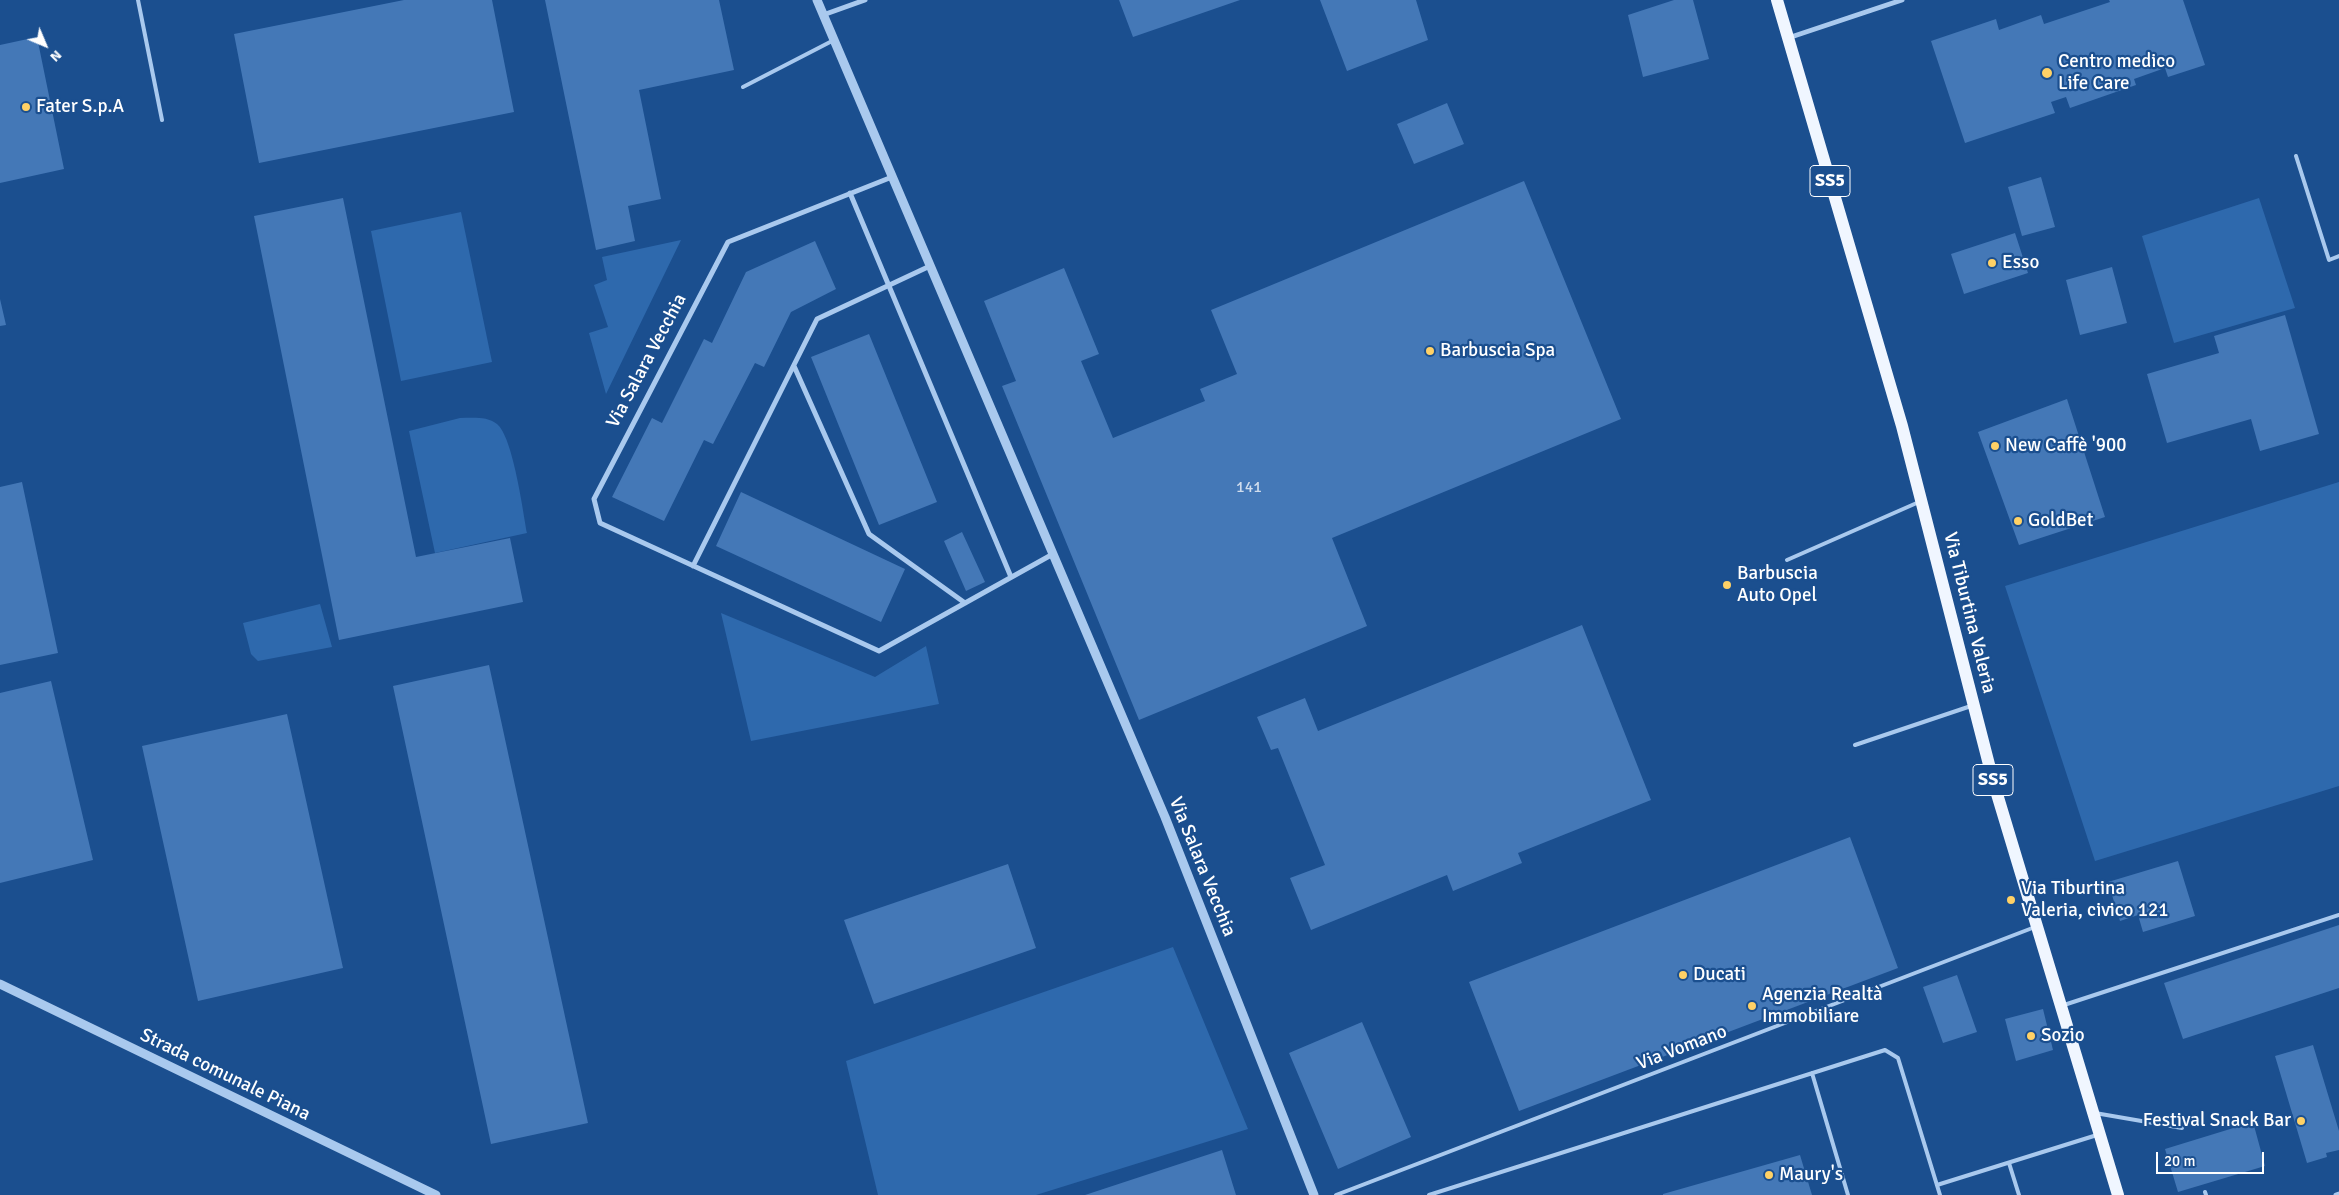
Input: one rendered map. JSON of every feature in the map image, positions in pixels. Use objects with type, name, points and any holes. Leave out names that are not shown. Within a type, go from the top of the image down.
[{"type":"main road","name":"Via Tiburtina Valeria","points":[[1777,0],[1902,426],[1994,784],[2118,1195]]},
{"type":"street","name":"Via Salara Vecchia","points":[[817,0],[1165,817],[1314,1195]]},
{"type":"street","points":[[823,15],[865,0]]},
{"type":"street","points":[[1788,38],[1902,0]]},
{"type":"street","name":"Via Salara Vecchia","points":[[892,177],[728,242],[594,499],[600,523],[879,651],[1053,554]]},
{"type":"street","points":[[850,193],[1011,577]]},
{"type":"street","points":[[693,566],[817,319],[930,266]]},
{"type":"street","points":[[794,366],[869,534],[965,603]]},
{"type":"street","name":"Strada comunale Piana","points":[[0,984],[436,1195]]},
{"type":"lane","points":[[138,0],[162,120]]},
{"type":"lane","points":[[743,87],[834,40]]},
{"type":"lane","points":[[2296,156],[2329,260],[2339,256]]},
{"type":"lane","points":[[1787,560],[1921,502]]},
{"type":"lane","points":[[1855,745],[1973,705]]},
{"type":"lane","points":[[2062,1006],[2339,915]]},
{"type":"lane","name":"Via Vomano","points":[[1336,1195],[2037,926]]},
{"type":"lane","points":[[1429,1195],[1885,1050],[1898,1058],[1940,1195]]},
{"type":"lane","points":[[1812,1073],[1848,1195]]},
{"type":"lane","points":[[2094,1113],[2182,1128]]},
{"type":"lane","points":[[1937,1185],[2100,1134]]},
{"type":"lane","points":[[2008,1163],[2018,1195]]},
{"type":"shaded area","points":[[2259,198],[2295,308],[2174,343],[2142,236]]},
{"type":"shaded area","points":[[461,212],[492,362],[401,381],[371,231]]},
{"type":"shaded area","points":[[681,240],[606,394],[589,333],[608,327],[594,285],[607,280],[602,257]]},
{"type":"shaded area","points":[[460,418],[479,418],[493,421],[503,432],[512,458],[527,533],[435,553],[409,431]]},
{"type":"shaded area","points":[[2339,482],[2339,786],[2095,861],[2005,586]]},
{"type":"shaded area","points":[[320,604],[332,647],[258,661],[251,654],[243,623]]},
{"type":"shaded area","points":[[721,613],[875,677],[926,646],[939,704],[751,741]]},
{"type":"shaded area","points":[[1173,947],[1248,1129],[1036,1195],[878,1195],[846,1061]]},
{"type":"building","points":[[404,0],[492,0],[514,112],[259,163],[234,34]]},
{"type":"building","points":[[545,0],[719,0],[734,70],[639,90],[661,199],[628,206],[635,241],[596,250]]},
{"type":"building","points":[[1119,0],[1240,0],[1133,37]]},
{"type":"building","points":[[1320,0],[1416,0],[1428,40],[1347,71]]},
{"type":"building","points":[[1674,0],[1693,0],[1709,59],[1643,77],[1628,15]]},
{"type":"building","name":"Centro medico Life Care","points":[[2109,0],[2183,0],[2205,65],[2168,77],[2165,68],[2134,79],[2136,85],[2070,108],[2066,97],[2051,102],[2055,113],[1965,143],[1931,41],[1996,19],[1999,30],[2041,15],[2044,24],[2110,2]]},
{"type":"building","name":"Fater S.p.A","points":[[37,37],[64,169],[0,183],[0,45]]},
{"type":"building","points":[[1447,103],[1464,144],[1414,164],[1397,124]]},
{"type":"building","points":[[2041,177],[2055,227],[2022,236],[2008,187]]},
{"type":"building","points":[[1524,181],[1621,419],[1332,538],[1367,626],[1139,720],[1002,386],[1016,381],[984,301],[1064,268],[1099,354],[1081,361],[1113,438],[1205,401],[1200,389],[1237,374],[1211,310]]},
{"type":"building","points":[[343,198],[416,557],[510,538],[523,602],[339,640],[254,216]]},
{"type":"building","points":[[2015,233],[2028,273],[1964,294],[1951,254]]},
{"type":"building","points":[[815,241],[836,289],[791,312],[764,367],[755,363],[713,444],[704,440],[664,521],[612,497],[652,418],[662,423],[704,339],[712,343],[746,272]]},
{"type":"building","points":[[2112,267],[2127,323],[2080,335],[2066,280]]},
{"type":"building","points":[[0,299],[6,325],[0,326]]},
{"type":"building","points":[[2285,315],[2319,434],[2260,451],[2251,419],[2167,443],[2147,374],[2219,353],[2214,336]]},
{"type":"building","points":[[869,334],[937,502],[879,525],[811,357]]},
{"type":"building","points":[[2067,399],[2105,517],[2019,545],[1978,432]]},
{"type":"building","points":[[22,482],[58,653],[0,665],[0,487]]},
{"type":"building","points":[[741,492],[905,569],[881,622],[716,546]]},
{"type":"building","points":[[962,532],[985,582],[966,591],[944,541]]},
{"type":"building","points":[[1582,625],[1651,800],[1518,853],[1522,863],[1453,891],[1447,875],[1311,930],[1290,878],[1325,865],[1278,748],[1271,750],[1257,717],[1305,698],[1318,731]]},
{"type":"building","points":[[489,665],[588,1123],[491,1144],[393,686]]},
{"type":"building","points":[[51,681],[93,860],[0,883],[0,693]]},
{"type":"building","points":[[287,714],[343,968],[198,1001],[142,746]]},
{"type":"building","name":"Ducati","points":[[1850,837],[1898,968],[1519,1111],[1469,982]]},
{"type":"building","points":[[2178,861],[2195,916],[2143,932],[2138,915],[2120,921],[2108,882]]},
{"type":"building","points":[[1008,864],[1036,948],[874,1004],[844,920]]},
{"type":"building","points":[[2339,925],[2339,988],[2183,1039],[2164,983]]},
{"type":"building","points":[[1957,975],[1977,1032],[1943,1043],[1923,987]]},
{"type":"building","points":[[2043,1009],[2053,1050],[2016,1061],[2005,1019]]},
{"type":"building","points":[[1362,1022],[1411,1137],[1338,1169],[1289,1053]]},
{"type":"building","points":[[2313,1045],[2339,1131],[2339,1150],[2326,1153],[2327,1157],[2307,1163],[2275,1056]]},
{"type":"building","points":[[2253,1122],[2265,1166],[2178,1192],[2165,1149]]},
{"type":"building","points":[[1222,1150],[1236,1195],[1085,1195]]},
{"type":"building","name":"Maury's","points":[[1800,1155],[1812,1195],[1663,1195],[1663,1194]]},
{"type":"place","name":"Centro medico Life Care","points":[[2047,73]]},
{"type":"place","name":"Fater S.p.A","points":[[26,107]]},
{"type":"place","name":"Esso","points":[[1992,263]]},
{"type":"place","name":"Barbuscia Spa","points":[[1430,351]]},
{"type":"place","name":"New Caffè '900","points":[[1995,446]]},
{"type":"place","name":"GoldBet","points":[[2018,521]]},
{"type":"place","name":"Barbuscia Auto Opel","points":[[1727,585]]},
{"type":"place","name":"Via Tiburtina Valeria, civico 121","points":[[2011,900]]},
{"type":"place","name":"Ducati","points":[[1683,975]]},
{"type":"place","name":"Agenzia Realtà Immobiliare","points":[[1752,1006]]},
{"type":"place","name":"Sozio","points":[[2031,1036]]},
{"type":"place","name":"Festival Snack Bar","points":[[2301,1121]]},
{"type":"place","name":"Maury's","points":[[1769,1175]]}]
